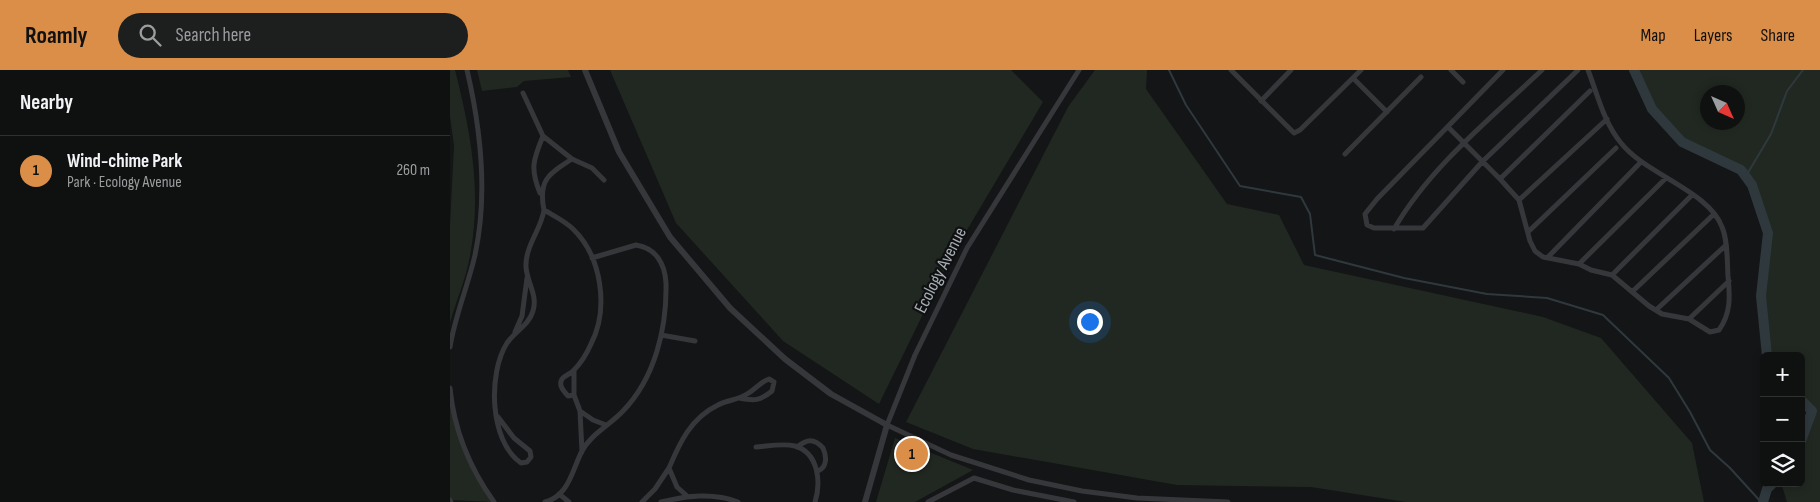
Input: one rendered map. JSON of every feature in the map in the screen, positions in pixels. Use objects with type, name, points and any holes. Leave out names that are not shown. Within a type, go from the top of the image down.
[{"type":"street","points":[[450,347],[453,327],[475,253],[481,207],[476,109],[467,70]]},
{"type":"street","points":[[586,70],[619,152],[665,229],[730,308],[785,359],[831,394],[887,425],[950,455],[1029,480],[1082,491],[1169,501],[1228,502]]},
{"type":"street","name":"Ecology Avenue","points":[[866,502],[887,425],[915,355],[967,248],[1013,172],[1079,70]]},
{"type":"street","points":[[1231,70],[1294,133],[1300,130],[1360,70]]},
{"type":"street","points":[[1261,101],[1291,70]]},
{"type":"street","points":[[1451,70],[1463,82]]},
{"type":"street","points":[[1503,70],[1377,199],[1365,214],[1367,225],[1374,228],[1423,228],[1482,162],[1578,70]]},
{"type":"street","points":[[1394,229],[1408,205],[1464,144],[1542,70]]},
{"type":"street","points":[[1448,127],[1520,200],[1535,251],[1548,257],[1579,264],[1591,270],[1612,275],[1662,314],[1690,318],[1710,332],[1719,330],[1726,321],[1730,307],[1726,245],[1722,227],[1714,214],[1692,195],[1641,162],[1620,142],[1607,119],[1588,70]]},
{"type":"street","points":[[1345,154],[1421,77]]},
{"type":"street","points":[[1352,78],[1387,112]]},
{"type":"street","points":[[1500,179],[1590,91]]},
{"type":"street","points":[[523,93],[543,136],[572,159],[592,168],[604,180]]},
{"type":"street","points":[[1520,200],[1607,119]]},
{"type":"street","points":[[498,417],[514,438],[530,451],[531,457],[527,462],[521,463],[512,454],[501,436],[498,417],[494,390],[495,374],[500,358],[522,316],[527,277],[527,255],[542,221],[544,210],[534,179],[533,163],[543,136]]},
{"type":"street","points":[[1528,232],[1616,148]]},
{"type":"street","points":[[541,196],[543,182],[552,172],[572,159]]},
{"type":"street","points":[[1548,257],[1641,162]]},
{"type":"street","points":[[1579,264],[1666,178]]},
{"type":"street","points":[[1612,275],[1692,195]]},
{"type":"street","points":[[544,210],[574,229],[592,258],[600,288],[598,326],[592,343],[574,371],[562,379],[562,390],[568,396],[574,395]]},
{"type":"street","points":[[1632,292],[1714,214]]},
{"type":"street","points":[[545,502],[559,494],[574,474],[582,452],[594,436],[623,411],[645,380],[652,365],[661,335],[666,302],[665,274],[656,255],[642,246],[636,245],[592,258]]},
{"type":"street","points":[[1656,310],[1726,245]]},
{"type":"street","points":[[514,334],[525,325],[534,309],[534,292],[527,277]]},
{"type":"street","points":[[1690,318],[1729,281]]},
{"type":"street","points":[[661,335],[695,341]]},
{"type":"street","points":[[574,371],[574,395],[580,411],[582,452]]},
{"type":"street","points":[[642,502],[655,489],[669,468],[685,433],[695,421],[718,404],[747,394],[764,381],[769,379],[774,382],[772,391],[760,400],[753,401],[739,398]]},
{"type":"street","points":[[450,388],[454,418],[464,449],[477,476],[494,502]]},
{"type":"street","points":[[580,411],[593,420],[606,425]]},
{"type":"street","points":[[756,447],[797,447],[805,441],[813,440],[823,448],[826,460],[824,466],[818,471]]},
{"type":"street","points":[[797,447],[810,458],[818,471],[815,502]]},
{"type":"street","points":[[669,468],[677,487],[687,496]]},
{"type":"street","points":[[928,502],[974,478],[1051,500],[1074,502]]},
{"type":"street","points":[[559,494],[569,502]]},
{"type":"street","points":[[661,502],[687,496],[719,497],[738,502]]},
{"type":"shaded area","points":[[450,70],[455,70],[466,116],[473,162],[475,208],[470,256],[450,323],[450,226],[454,146],[450,116]]},
{"type":"shaded area","points":[[477,70],[568,70],[571,77],[524,81],[517,87],[482,91]]},
{"type":"shaded area","points":[[610,70],[1011,70],[1043,102],[951,257],[879,404],[783,341],[676,223]]},
{"type":"shaded area","points":[[1095,70],[1147,70],[1146,89],[1227,204],[1279,215],[1304,265],[1543,317],[1601,338],[1692,443],[1704,502],[1406,502],[1311,487],[1177,485],[973,449],[906,422],[1068,107]]},
{"type":"shaded area","points":[[1634,70],[1820,70],[1820,502],[1787,502],[1782,487],[1805,487],[1805,430],[1812,411],[1805,404],[1805,352],[1767,352],[1761,296],[1768,233],[1752,185],[1741,170],[1682,142],[1652,109]]},
{"type":"shaded area","points":[[450,400],[470,462],[494,502],[450,500]]},
{"type":"shaded area","points":[[895,438],[973,470],[915,502],[876,502]]},
{"type":"waterway","points":[[1169,70],[1186,105],[1240,186],[1301,197],[1310,214],[1315,255],[1404,278],[1487,294],[1547,298],[1603,315],[1669,378],[1710,450],[1730,468],[1761,502]]},
{"type":"waterway","points":[[1634,70],[1652,109],[1682,142],[1741,170],[1752,185],[1768,233],[1761,296],[1767,352]]},
{"type":"waterway","points":[[1746,176],[1771,134],[1787,91],[1803,70]]},
{"type":"waterway","points":[[1805,404],[1812,411],[1805,430]]},
{"type":"waterway","points":[[1763,502],[1769,487]]},
{"type":"place","name":"Wind-chime Park","points":[[912,454]]}]
